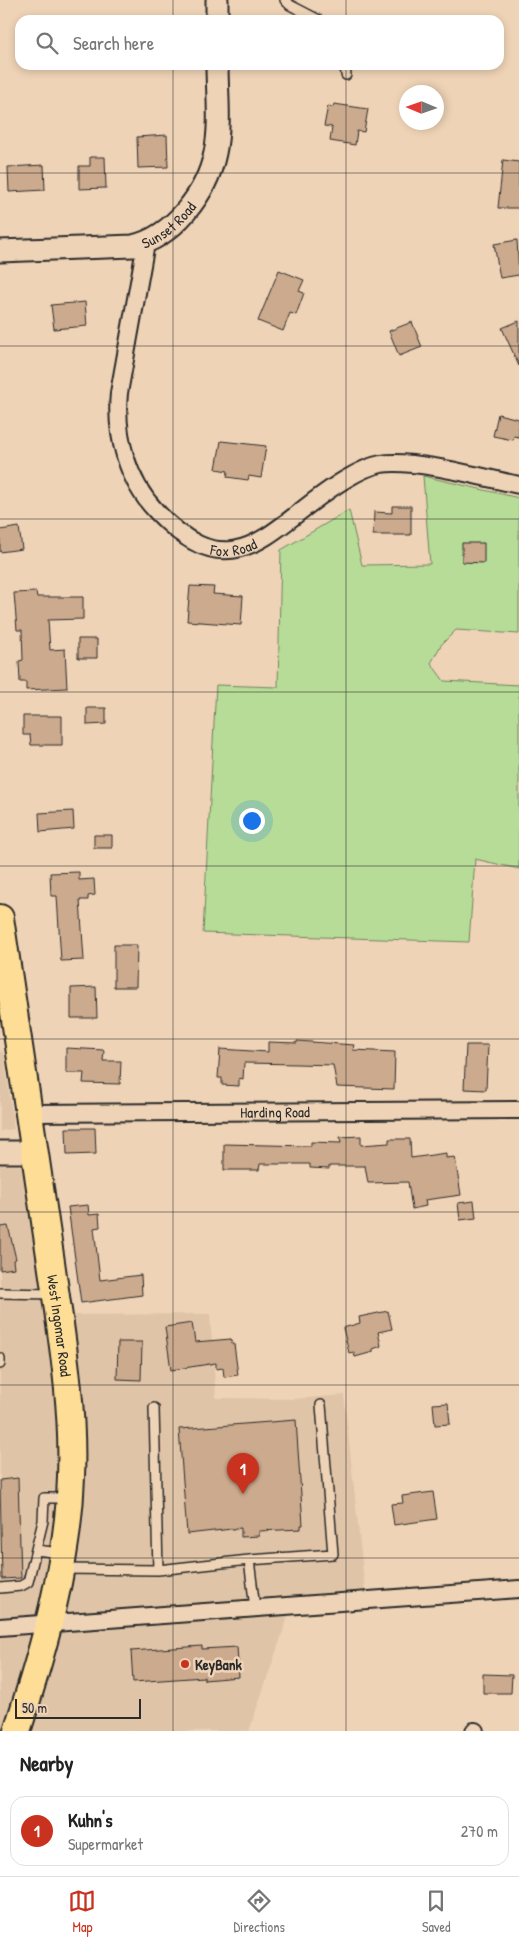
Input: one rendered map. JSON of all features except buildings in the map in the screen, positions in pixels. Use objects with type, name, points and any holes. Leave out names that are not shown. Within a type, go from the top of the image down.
[{"type":"main road","name":"West Ingomar Road","points":[[0,918],[13,1031],[36,1152],[70,1409],[72,1449],[70,1498],[63,1561],[49,1623],[17,1731]]},
{"type":"street","points":[[216,0],[217,15]]},
{"type":"street","name":"Sunset Road","points":[[0,251],[120,248],[146,244],[178,219],[202,188],[215,153],[217,70]]},
{"type":"street","name":"Fox Road","points":[[146,244],[119,393],[117,411],[122,441],[131,474],[149,504],[163,519],[199,546],[232,551],[251,546],[272,533],[337,484],[356,473],[381,464],[425,466],[519,485]]},
{"type":"street","name":"Harding Road","points":[[30,1113],[519,1110]]},
{"type":"street","points":[[0,1152],[36,1152]]},
{"type":"street","points":[[0,1627],[519,1589]]},
{"type":"lane","points":[[285,0],[290,6],[309,15]]},
{"type":"lane","points":[[346,70],[346,75]]},
{"type":"lane","points":[[0,1292],[55,1294]]},
{"type":"lane","points":[[0,1358],[0,1364]]},
{"type":"lane","points":[[36,1550],[63,1561],[158,1570],[249,1560],[333,1554],[321,1405]]},
{"type":"lane","points":[[154,1408],[158,1570]]},
{"type":"lane","points":[[0,1588],[22,1586],[28,1582],[43,1521],[44,1498],[70,1498]]},
{"type":"lane","points":[[249,1560],[255,1608]]},
{"type":"shaded area","points":[[0,1050],[4,1054],[14,1129],[0,1131]]},
{"type":"shaded area","points":[[0,1165],[25,1166],[58,1404],[59,1471],[50,1558],[32,1644],[6,1731],[0,1731]]},
{"type":"shaded area","points":[[210,1314],[216,1398],[293,1399],[344,1395],[366,1600],[292,1605],[249,1731],[17,1731],[59,1583],[58,1315]]},
{"type":"green space","points":[[423,476],[519,498],[519,634],[456,630],[441,645],[431,663],[444,681],[519,685],[519,869],[475,859],[469,942],[203,933],[216,685],[278,687],[281,550],[349,510],[362,565],[430,564]]},
{"type":"place","name":"Kuhn's","points":[[243,1494]]},
{"type":"place","name":"KeyBank","points":[[185,1664]]}]
